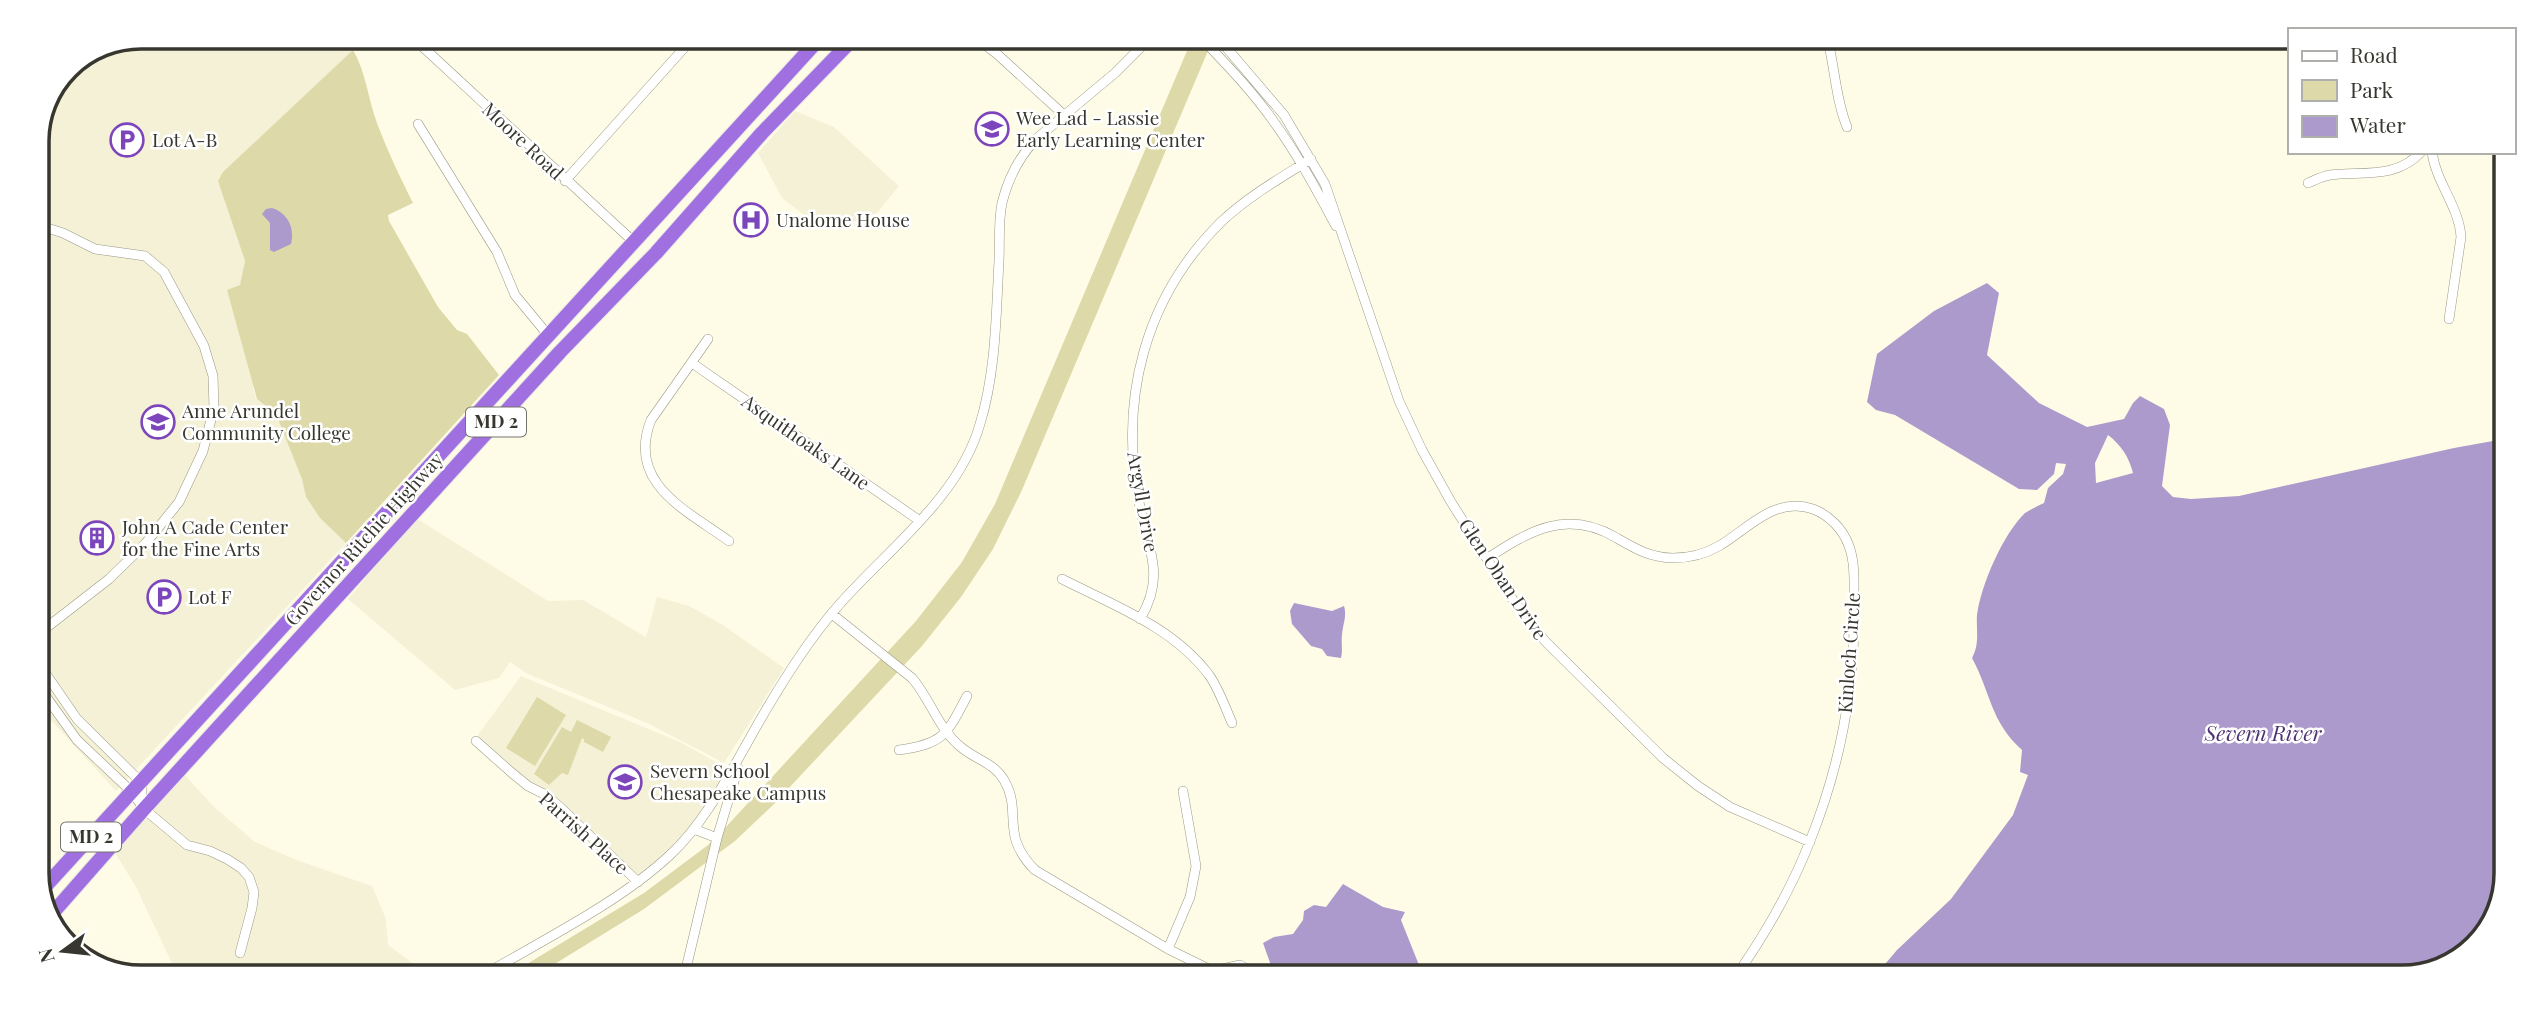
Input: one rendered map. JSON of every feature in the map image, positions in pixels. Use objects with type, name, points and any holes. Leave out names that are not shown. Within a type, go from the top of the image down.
[{"type":"highway","name":"Governor Ritchie Highway","points":[[49,882],[810,49]]},
{"type":"highway","name":"Governor Ritchie Highway","points":[[56,909],[592,317],[656,253],[762,133],[842,49]]},
{"type":"highway","points":[[579,304],[592,317]]},
{"type":"street","name":"Moore Road","points":[[425,49],[635,243]]},
{"type":"street","points":[[565,181],[683,49]]},
{"type":"street","points":[[990,49],[1064,115]]},
{"type":"street","points":[[499,965],[638,882],[668,857],[694,829],[712,804],[779,690],[832,614],[920,522],[945,490],[969,452],[986,402],[995,334],[1002,205],[1010,176],[1028,148],[1116,73],[1139,49]]},
{"type":"street","name":"Glen Oban Drive","points":[[1213,49],[1284,116],[1346,246],[1378,343],[1422,450],[1451,502],[1513,600],[1545,641],[1663,758],[1730,807],[1810,842]]},
{"type":"street","name":"Glen Oban Drive","points":[[1226,49],[1275,122],[1307,162]]},
{"type":"street","points":[[1830,49],[1838,106],[1847,127]]},
{"type":"street","points":[[1275,122],[1284,116]]},
{"type":"street","points":[[418,124],[497,252],[515,295],[548,335]]},
{"type":"street","points":[[2308,183],[2327,176],[2391,171],[2405,166],[2419,154]]},
{"type":"street","points":[[2433,154],[2446,196],[2460,223],[2461,237],[2449,319]]},
{"type":"street","name":"Argyll Drive","points":[[1140,619],[1149,604],[1156,571],[1134,476],[1132,426],[1137,378],[1152,324],[1172,286],[1204,241],[1222,222],[1242,205],[1307,162]]},
{"type":"street","points":[[49,229],[94,249],[145,256],[164,272],[204,346],[213,376],[214,408],[203,451],[179,502],[145,544],[108,579],[49,626]]},
{"type":"street","points":[[708,339],[652,420],[646,434],[645,454],[656,486],[729,541]]},
{"type":"street","name":"Asquithoaks Lane","points":[[692,363],[920,522]]},
{"type":"street","name":"Kinloch Circle","points":[[1488,558],[1518,538],[1550,525],[1566,523],[1597,529],[1636,550],[1655,557],[1670,558],[1704,553],[1774,509],[1794,506],[1812,509],[1842,530],[1850,547],[1853,565],[1853,664],[1843,732],[1828,792],[1810,842],[1765,935],[1744,965]]},
{"type":"street","points":[[1062,579],[1140,619],[1191,654],[1213,682],[1232,723]]},
{"type":"street","points":[[832,614],[912,678],[922,689],[947,733],[963,749],[994,767],[1003,777],[1011,797],[1015,841],[1035,870],[1168,949],[1200,965]]},
{"type":"street","points":[[49,678],[77,719],[136,787],[144,809],[187,845],[227,859],[249,877],[254,891],[252,908],[240,953]]},
{"type":"street","points":[[898,750],[924,745],[947,733],[967,696]]},
{"type":"street","points":[[49,701],[77,740],[136,787]]},
{"type":"street","name":"Parrish Place","points":[[475,741],[528,786],[546,795],[638,882]]},
{"type":"street","points":[[687,965],[717,838],[741,754]]},
{"type":"street","points":[[1168,949],[1190,897],[1196,866],[1183,791]]},
{"type":"street","points":[[694,829],[717,838]]},
{"type":"shaded area","name":"Anne Arundel Community College","points":[[352,49],[225,202],[245,261],[240,286],[227,290],[252,375],[254,392],[257,399],[276,413],[303,479],[306,497],[320,518],[346,543],[116,791],[49,718],[49,141],[56,106],[64,90],[90,64],[123,51]]},
{"type":"shaded area","points":[[795,111],[834,127],[899,186],[877,213],[860,221],[832,222],[803,214],[782,198],[758,153]]},
{"type":"shaded area","points":[[416,518],[548,601],[583,600],[646,637],[657,597],[689,606],[723,625],[784,668],[724,763],[647,723],[528,674],[510,662],[499,678],[455,690],[348,599]]},
{"type":"shaded area","name":"Severn School Chesapeake Campus","points":[[521,676],[680,742],[732,771],[697,826],[638,882],[561,808],[529,786],[478,735]]},
{"type":"shaded area","points":[[183,773],[214,807],[255,842],[299,861],[372,886],[386,919],[388,945],[415,965],[173,965],[136,887],[114,851]]},
{"type":"green space","points":[[1188,49],[1209,49],[1022,490],[993,549],[961,597],[922,646],[772,806],[735,841],[644,909],[553,965],[525,965],[644,893],[708,845],[916,621],[962,562],[995,504]]},
{"type":"green space","points":[[353,50],[361,67],[381,133],[413,203],[388,215],[389,221],[438,307],[457,330],[467,334],[499,375],[346,543],[320,518],[306,497],[302,479],[276,414],[257,399],[227,290],[240,285],[245,261],[218,181],[223,172]]},
{"type":"green space","points":[[537,697],[566,715],[535,766],[506,748]]},
{"type":"green space","points":[[577,720],[611,737],[603,752],[584,742],[582,738],[568,775],[562,773],[549,785],[534,774],[562,727],[571,732]]},
{"type":"water","points":[[272,208],[286,217],[292,232],[291,244],[274,252],[270,250],[270,223],[262,214],[266,209]]},
{"type":"water","name":"Severn River","points":[[1987,283],[1999,293],[1987,355],[2039,403],[2087,427],[2124,419],[2140,396],[2164,409],[2170,425],[2162,486],[2173,497],[2191,499],[2239,496],[2494,441],[2494,873],[2489,903],[2482,919],[2463,942],[2437,958],[2402,965],[1884,965],[1951,899],[2013,815],[2028,775],[2020,772],[2022,750],[2011,739],[1997,717],[1972,658],[1977,642],[1977,615],[1988,575],[2001,547],[2025,513],[2044,503],[2048,488],[2063,474],[2066,464],[2056,463],[2054,474],[2037,490],[2019,489],[1895,415],[1876,410],[1867,402],[1877,354],[1934,311]],"holes":[[[2108,435],[2121,447],[2133,473],[2096,483],[2095,463]]]},
{"type":"water","points":[[1294,603],[1332,611],[1344,606],[1341,658],[1327,656],[1322,649],[1311,646],[1292,624],[1290,611]]},
{"type":"water","points":[[1343,884],[1383,907],[1405,912],[1401,920],[1419,965],[1271,965],[1263,943],[1274,937],[1293,934],[1303,920],[1304,911],[1314,905],[1326,907]]},
{"type":"place","name":"Wee Lad - Lassie Early Learning Center","points":[[992,129]]},
{"type":"place","name":"Lot A-B","points":[[127,140]]},
{"type":"place","name":"Unalome House","points":[[751,220]]},
{"type":"place","name":"Anne Arundel Community College","points":[[158,422]]},
{"type":"place","name":"John A Cade Center for the Fine Arts","points":[[97,538]]},
{"type":"place","name":"Lot F","points":[[164,597]]},
{"type":"place","name":"Severn School Chesapeake Campus","points":[[625,782]]}]
